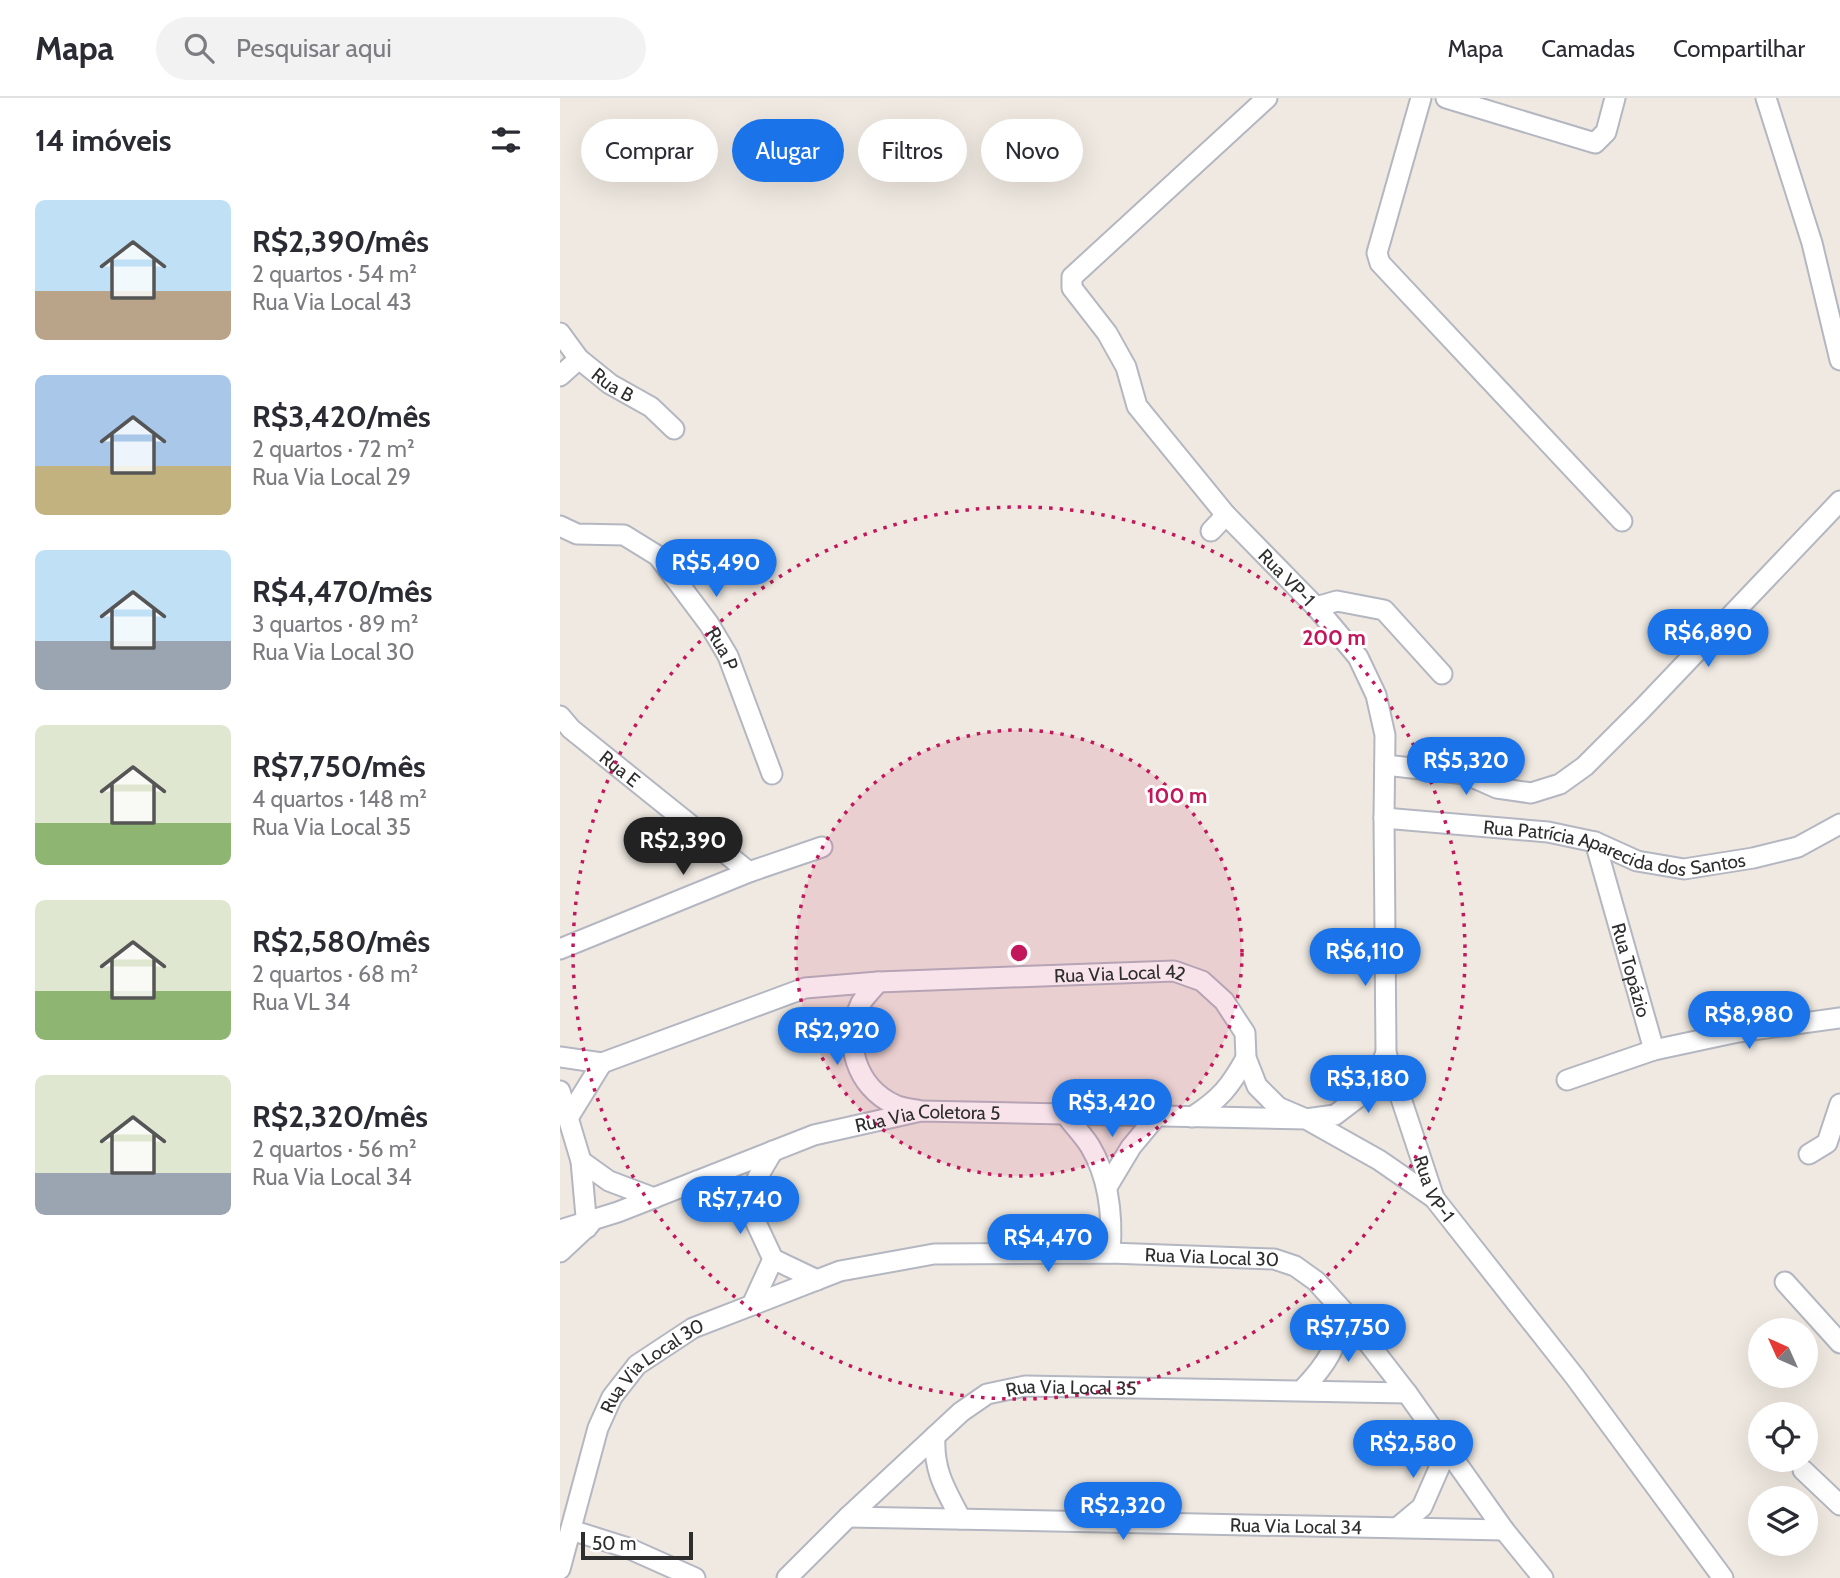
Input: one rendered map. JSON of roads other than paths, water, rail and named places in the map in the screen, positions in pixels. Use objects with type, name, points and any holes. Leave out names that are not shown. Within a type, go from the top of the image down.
[{"type":"street","name":"Rua VP-1","points":[[1267,98],[1072,277],[1072,288],[1107,333],[1126,367],[1137,406],[1226,514],[1316,607],[1358,657],[1376,695],[1385,736],[1386,1053],[1434,1198],[1575,1377],[1723,1578]]},
{"type":"street","points":[[1421,98],[1377,253],[1380,263],[1622,521]]},
{"type":"street","points":[[1446,98],[1595,143],[1606,132],[1615,98]]},
{"type":"street","points":[[1766,98],[1812,243],[1840,360]]},
{"type":"street","name":"Rua B","points":[[560,333],[579,359],[610,384],[650,407],[674,429]]},
{"type":"street","points":[[560,376],[579,359]]},
{"type":"street","points":[[1385,765],[1465,775],[1497,788],[1531,793],[1560,784],[1585,766],[1840,501]]},
{"type":"street","points":[[1211,531],[1226,514]]},
{"type":"street","name":"Rua P","points":[[560,526],[576,534],[624,535],[658,556],[709,624],[728,656],[772,774]]},
{"type":"street","points":[[1316,607],[1337,601],[1384,610],[1442,674]]},
{"type":"street","name":"Rua E","points":[[560,716],[571,729],[749,872]]},
{"type":"street","name":"Rua Patrícia Aparecida dos Santos","points":[[1384,818],[1548,832],[1595,842],[1637,861],[1684,869],[1753,858],[1798,847],[1840,824]]},
{"type":"street","name":"Rua Topázio","points":[[1595,842],[1654,1050]]},
{"type":"street","points":[[560,949],[749,872],[822,847]]},
{"type":"street","name":"Rua Via Local 42","points":[[560,1057],[603,1063],[805,988],[878,982],[1174,971],[1202,981],[1224,1001],[1245,1033],[1246,1058]]},
{"type":"street","points":[[878,982],[862,1001],[853,1024],[852,1049],[860,1073],[875,1093],[896,1106],[921,1111]]},
{"type":"street","points":[[1567,1080],[1654,1050],[1738,1032],[1840,1018]]},
{"type":"street","name":"Rua Via Coletora 5","points":[[560,1230],[589,1223],[814,1135],[921,1111],[1306,1119],[1335,1115],[1352,1102],[1377,1074],[1386,1053]]},
{"type":"street","points":[[1192,1117],[1216,1101],[1235,1079],[1246,1058]]},
{"type":"street","points":[[1246,1058],[1257,1086],[1278,1107],[1306,1119]]},
{"type":"street","points":[[568,1118],[603,1063]]},
{"type":"street","points":[[560,1091],[581,1161],[589,1223],[560,1252]]},
{"type":"street","points":[[1809,1154],[1827,1143],[1840,1104]]},
{"type":"street","points":[[1066,1115],[1090,1146],[1107,1187],[1112,1227],[1110,1253]]},
{"type":"street","points":[[1107,1187],[1131,1147],[1156,1116]]},
{"type":"street","name":"Rua Via Coletora 5","points":[[1306,1119],[1379,1160],[1434,1198]]},
{"type":"street","points":[[773,1151],[756,1181],[750,1205],[751,1212],[773,1259],[817,1280]]},
{"type":"street","points":[[581,1161],[609,1181],[654,1198]]},
{"type":"street","points":[[697,1181],[751,1212]]},
{"type":"street","name":"Rua Via Local 30","points":[[560,1569],[598,1428],[623,1380],[637,1365],[693,1328],[840,1271],[934,1254],[1110,1253],[1274,1259],[1295,1266],[1316,1281],[1345,1312],[1407,1393],[1540,1576]]},
{"type":"street","points":[[752,1304],[773,1259]]},
{"type":"street","points":[[1785,1282],[1840,1343]]},
{"type":"street","points":[[1303,1390],[1323,1369],[1338,1341],[1345,1312]]},
{"type":"street","name":"Rua Via Local 35","points":[[787,1578],[804,1570],[848,1517],[961,1412],[987,1394],[1025,1386],[1407,1393]]},
{"type":"street","points":[[935,1436],[934,1458],[944,1489],[961,1519]]},
{"type":"street","points":[[1398,1527],[1422,1507],[1447,1450]]},
{"type":"street","points":[[1805,1472],[1840,1505]]},
{"type":"street","name":"Rua Via Local 34","points":[[848,1517],[1504,1530]]},
{"type":"street","points":[[570,1530],[628,1548],[695,1578]]}]
